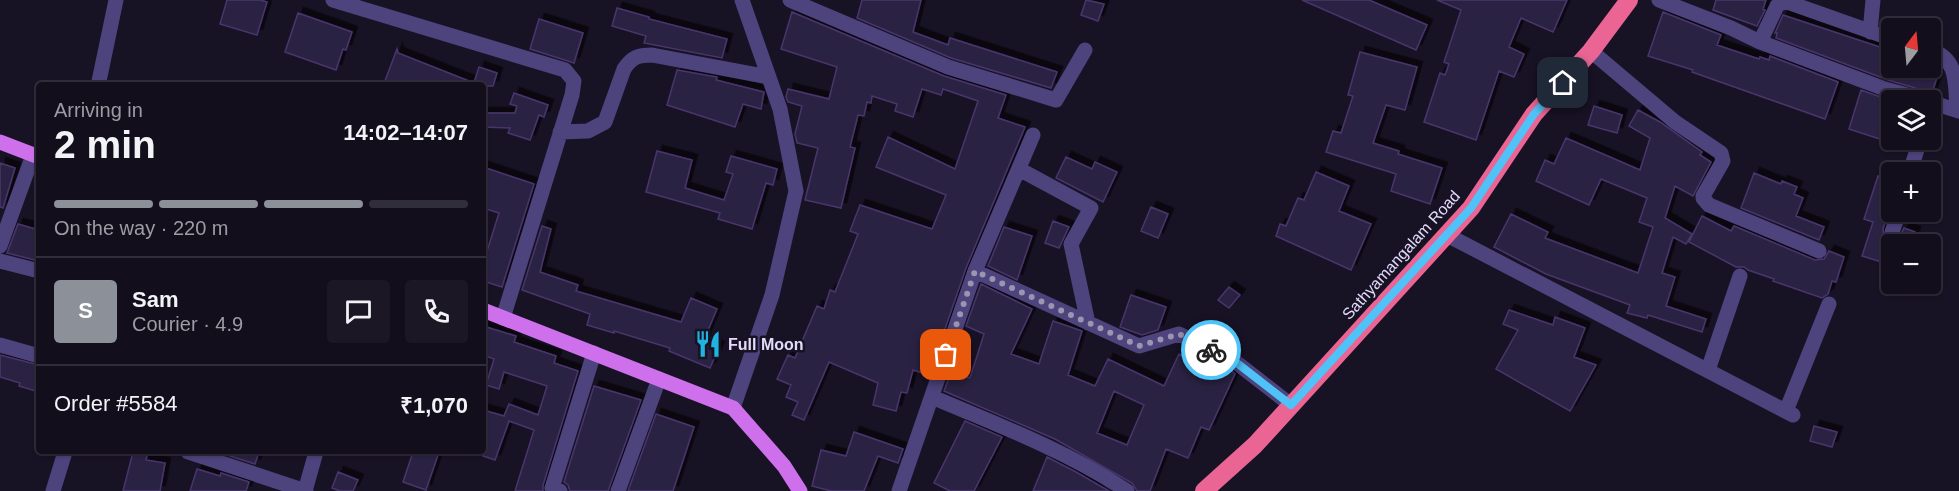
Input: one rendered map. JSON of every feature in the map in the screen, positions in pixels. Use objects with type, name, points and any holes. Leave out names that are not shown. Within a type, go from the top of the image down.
[{"type":"highway","name":"Sathyamangalam Road","points":[[1204,491],[1255,445],[1447,236],[1471,208],[1534,114],[1592,51],[1629,0]]},
{"type":"main road","points":[[0,142],[36,156]]},
{"type":"main road","points":[[486,311],[733,408],[784,466],[800,491]]},
{"type":"street","points":[[99,82],[116,0]]},
{"type":"street","points":[[333,0],[565,70],[574,81],[503,318]]},
{"type":"street","points":[[733,408],[772,295],[796,191],[780,109],[742,0]]},
{"type":"street","points":[[790,0],[948,67],[1056,100],[1085,50]]},
{"type":"street","points":[[1659,0],[1760,42],[1889,90]]},
{"type":"street","points":[[1870,32],[1873,0]]},
{"type":"street","points":[[1760,42],[1777,6],[1787,2],[1881,36]]},
{"type":"street","points":[[1592,51],[1675,122],[1720,153],[1723,161],[1703,196],[1709,205],[1819,251]]},
{"type":"street","points":[[560,132],[588,131],[604,122],[624,69],[638,55],[652,55],[769,77]]},
{"type":"street","points":[[1941,55],[1952,64],[1958,110],[1941,105]]},
{"type":"street","points":[[899,491],[975,271],[1033,135]]},
{"type":"street","points":[[0,246],[36,156]]},
{"type":"street","points":[[1019,170],[1091,208],[1071,244],[1088,322]]},
{"type":"street","points":[[1892,232],[1896,222]]},
{"type":"street","points":[[1447,236],[1789,413],[1829,304]]},
{"type":"street","points":[[0,261],[36,270]]},
{"type":"street","points":[[975,271],[1139,346],[1179,334],[1233,360],[1291,405]]},
{"type":"street","points":[[1708,370],[1740,276]]},
{"type":"street","points":[[0,345],[36,355]]},
{"type":"street","points":[[560,491],[552,488],[594,353]]},
{"type":"street","points":[[618,491],[659,379]]},
{"type":"street","points":[[932,397],[985,419],[1101,474],[1127,491]]},
{"type":"street","points":[[53,491],[64,454]]},
{"type":"street","points":[[194,454],[306,491],[315,454]]},
{"type":"building","points":[[227,0],[267,2],[257,35],[220,24]]},
{"type":"building","points":[[862,0],[921,0],[913,32],[948,45],[950,38],[1057,72],[1051,88],[951,58],[857,18]]},
{"type":"building","points":[[1086,0],[1104,4],[1098,21],[1081,15]]},
{"type":"building","points":[[1302,0],[1369,0],[1427,25],[1416,50]]},
{"type":"building","points":[[1437,0],[1567,0],[1553,32],[1521,18],[1509,47],[1524,54],[1514,77],[1499,71],[1476,140],[1424,122],[1440,73],[1445,75],[1449,64],[1444,62],[1461,10]]},
{"type":"building","points":[[1716,0],[1766,0],[1763,9],[1765,10],[1757,26],[1713,10]]},
{"type":"building","points":[[617,8],[649,17],[649,19],[727,39],[722,58],[644,43],[646,36],[612,26]]},
{"type":"building","points":[[792,12],[944,76],[1006,95],[998,118],[1025,127],[966,268],[929,375],[913,370],[907,393],[901,392],[896,411],[873,405],[878,383],[829,362],[804,420],[792,415],[798,402],[786,397],[791,385],[777,379],[788,355],[795,358],[817,306],[824,309],[830,290],[835,292],[858,234],[850,231],[860,205],[932,229],[946,195],[876,167],[888,137],[955,169],[978,101],[943,89],[941,95],[922,89],[913,117],[895,111],[897,104],[872,96],[871,103],[867,102],[864,116],[858,115],[850,147],[855,148],[841,208],[805,200],[818,148],[797,143],[795,134],[802,106],[788,102],[786,97],[788,89],[829,99],[837,67],[781,49]]},
{"type":"building","points":[[1663,12],[1721,35],[1717,45],[1759,59],[1760,57],[1769,60],[1770,56],[1838,82],[1825,119],[1692,72],[1693,70],[1648,56]]},
{"type":"building","points":[[298,13],[352,32],[336,70],[285,52]]},
{"type":"building","points":[[1783,15],[1881,47],[1881,77],[1776,38],[1777,33],[1775,33]]},
{"type":"building","points":[[539,19],[583,33],[574,63],[530,49]]},
{"type":"building","points":[[397,49],[398,53],[471,82],[385,82]]},
{"type":"building","points":[[1360,52],[1417,67],[1405,110],[1386,105],[1373,143],[1399,151],[1398,154],[1442,168],[1430,204],[1391,191],[1396,174],[1326,152],[1333,131],[1341,133],[1353,96],[1348,95]]},
{"type":"building","points":[[479,67],[497,73],[493,86],[486,86],[486,82],[474,82]]},
{"type":"building","points":[[677,70],[717,77],[716,80],[764,92],[761,109],[743,104],[735,127],[667,105]]},
{"type":"building","points":[[1883,78],[1937,78],[1933,90],[1922,90]]},
{"type":"building","points":[[1861,90],[1881,97],[1881,139],[1849,129]]},
{"type":"building","points":[[514,93],[548,105],[544,117],[539,115],[530,140],[508,133],[510,128],[486,127],[486,113],[515,113],[517,106],[510,104]]},
{"type":"building","points":[[1594,106],[1622,115],[1617,133],[1588,125]]},
{"type":"building","points":[[1638,110],[1660,122],[1702,152],[1700,155],[1711,162],[1693,196],[1675,186],[1665,218],[1692,234],[1686,244],[1673,237],[1662,273],[1675,277],[1666,306],[1706,319],[1702,332],[1648,315],[1647,318],[1627,313],[1630,305],[1546,274],[1494,247],[1511,214],[1548,232],[1545,238],[1638,273],[1653,227],[1639,222],[1647,198],[1601,179],[1589,205],[1536,181],[1545,160],[1554,164],[1566,138],[1640,170],[1650,138],[1629,126]]},
{"type":"building","points":[[657,151],[692,160],[685,188],[724,200],[733,174],[726,172],[731,156],[777,169],[773,185],[766,183],[752,229],[718,219],[720,213],[646,192]]},
{"type":"building","points":[[1066,157],[1092,169],[1095,162],[1117,172],[1103,202],[1056,178]]},
{"type":"building","points":[[0,163],[15,168],[3,208],[0,207]]},
{"type":"building","points":[[486,168],[534,184],[502,287],[486,282],[486,254],[499,213],[486,209]]},
{"type":"building","points":[[1316,172],[1349,186],[1339,211],[1371,224],[1351,270],[1276,236],[1280,224],[1286,226],[1298,198],[1304,200]]},
{"type":"building","points":[[1754,173],[1781,184],[1782,181],[1797,187],[1794,194],[1803,198],[1796,216],[1824,227],[1819,240],[1741,208]]},
{"type":"building","points":[[1878,176],[1881,177],[1881,222],[1885,222],[1884,234],[1881,234],[1881,262],[1862,256],[1873,222],[1864,219]]},
{"type":"building","points":[[1151,207],[1168,214],[1158,238],[1141,231]]},
{"type":"building","points":[[1702,216],[1731,231],[1734,226],[1815,260],[1824,259],[1829,251],[1844,257],[1836,282],[1832,281],[1828,294],[1822,298],[1773,281],[1774,279],[1744,267],[1736,267],[1689,242]]},
{"type":"building","points":[[1053,221],[1069,227],[1059,248],[1045,243]]},
{"type":"building","points":[[18,224],[36,229],[36,260],[7,253]]},
{"type":"building","points":[[542,226],[551,229],[540,272],[578,285],[576,291],[681,322],[691,298],[717,309],[704,340],[719,347],[710,368],[669,351],[670,348],[587,325],[590,314],[522,290]]},
{"type":"building","points":[[1004,227],[1032,236],[1017,280],[988,266]]},
{"type":"building","points":[[1904,228],[1915,232],[1914,234],[1901,234]]},
{"type":"building","points":[[981,284],[1032,309],[1011,354],[1039,364],[1053,321],[1082,331],[1068,375],[1095,386],[1108,359],[1164,386],[1179,354],[1212,369],[1215,362],[1235,374],[1209,430],[1201,427],[1188,458],[1166,449],[1150,491],[1137,491],[1132,483],[1055,439],[944,391],[951,372],[970,378],[984,334],[966,326]],"holes":[[[1114,391],[1144,405],[1127,445],[1097,433]]]},
{"type":"building","points":[[1229,287],[1240,295],[1229,308],[1218,300]]},
{"type":"building","points":[[1131,295],[1166,307],[1158,330],[1142,335],[1120,327]]},
{"type":"building","points":[[1509,310],[1553,325],[1555,317],[1585,328],[1574,357],[1596,365],[1570,411],[1496,369],[1518,330],[1503,324]]},
{"type":"building","points":[[486,327],[516,336],[514,342],[556,356],[554,363],[578,371],[543,491],[515,491],[534,430],[509,421],[495,460],[483,456],[486,454],[486,411],[504,416],[509,404],[538,415],[547,386],[504,372],[499,389],[486,385],[494,359],[486,356]]},
{"type":"building","points":[[0,355],[36,364],[36,391],[19,386],[20,383],[0,377]]},
{"type":"building","points":[[594,386],[641,400],[608,491],[570,491],[564,482]]},
{"type":"building","points":[[656,414],[694,427],[673,491],[628,491]]},
{"type":"building","points":[[965,421],[1002,437],[974,491],[950,491],[934,483]]},
{"type":"building","points":[[1814,426],[1837,432],[1832,447],[1810,441]]},
{"type":"building","points":[[854,432],[903,449],[898,463],[878,456],[864,491],[831,491],[812,486],[821,450],[846,456]]},
{"type":"building","points":[[132,454],[148,454],[146,460],[165,463],[160,491],[123,491]]},
{"type":"building","points":[[227,454],[258,454],[255,464]]},
{"type":"building","points":[[412,454],[438,454],[426,490],[403,482]]},
{"type":"building","points":[[1047,457],[1076,472],[1109,491],[1033,491]]},
{"type":"building","points":[[197,469],[220,476],[221,473],[249,482],[246,491],[190,491]]},
{"type":"building","points":[[338,472],[358,480],[353,491],[340,491],[332,488]]},
{"type":"way so far","points":[[946,355],[975,271],[1139,346],[1179,334],[1211,350]]},
{"type":"place","name":"Full Moon","points":[[708,344]]},
{"type":"route","points":[[1211,350],[1233,360],[1291,405],[1471,208],[1534,114],[1563,83]]}]
